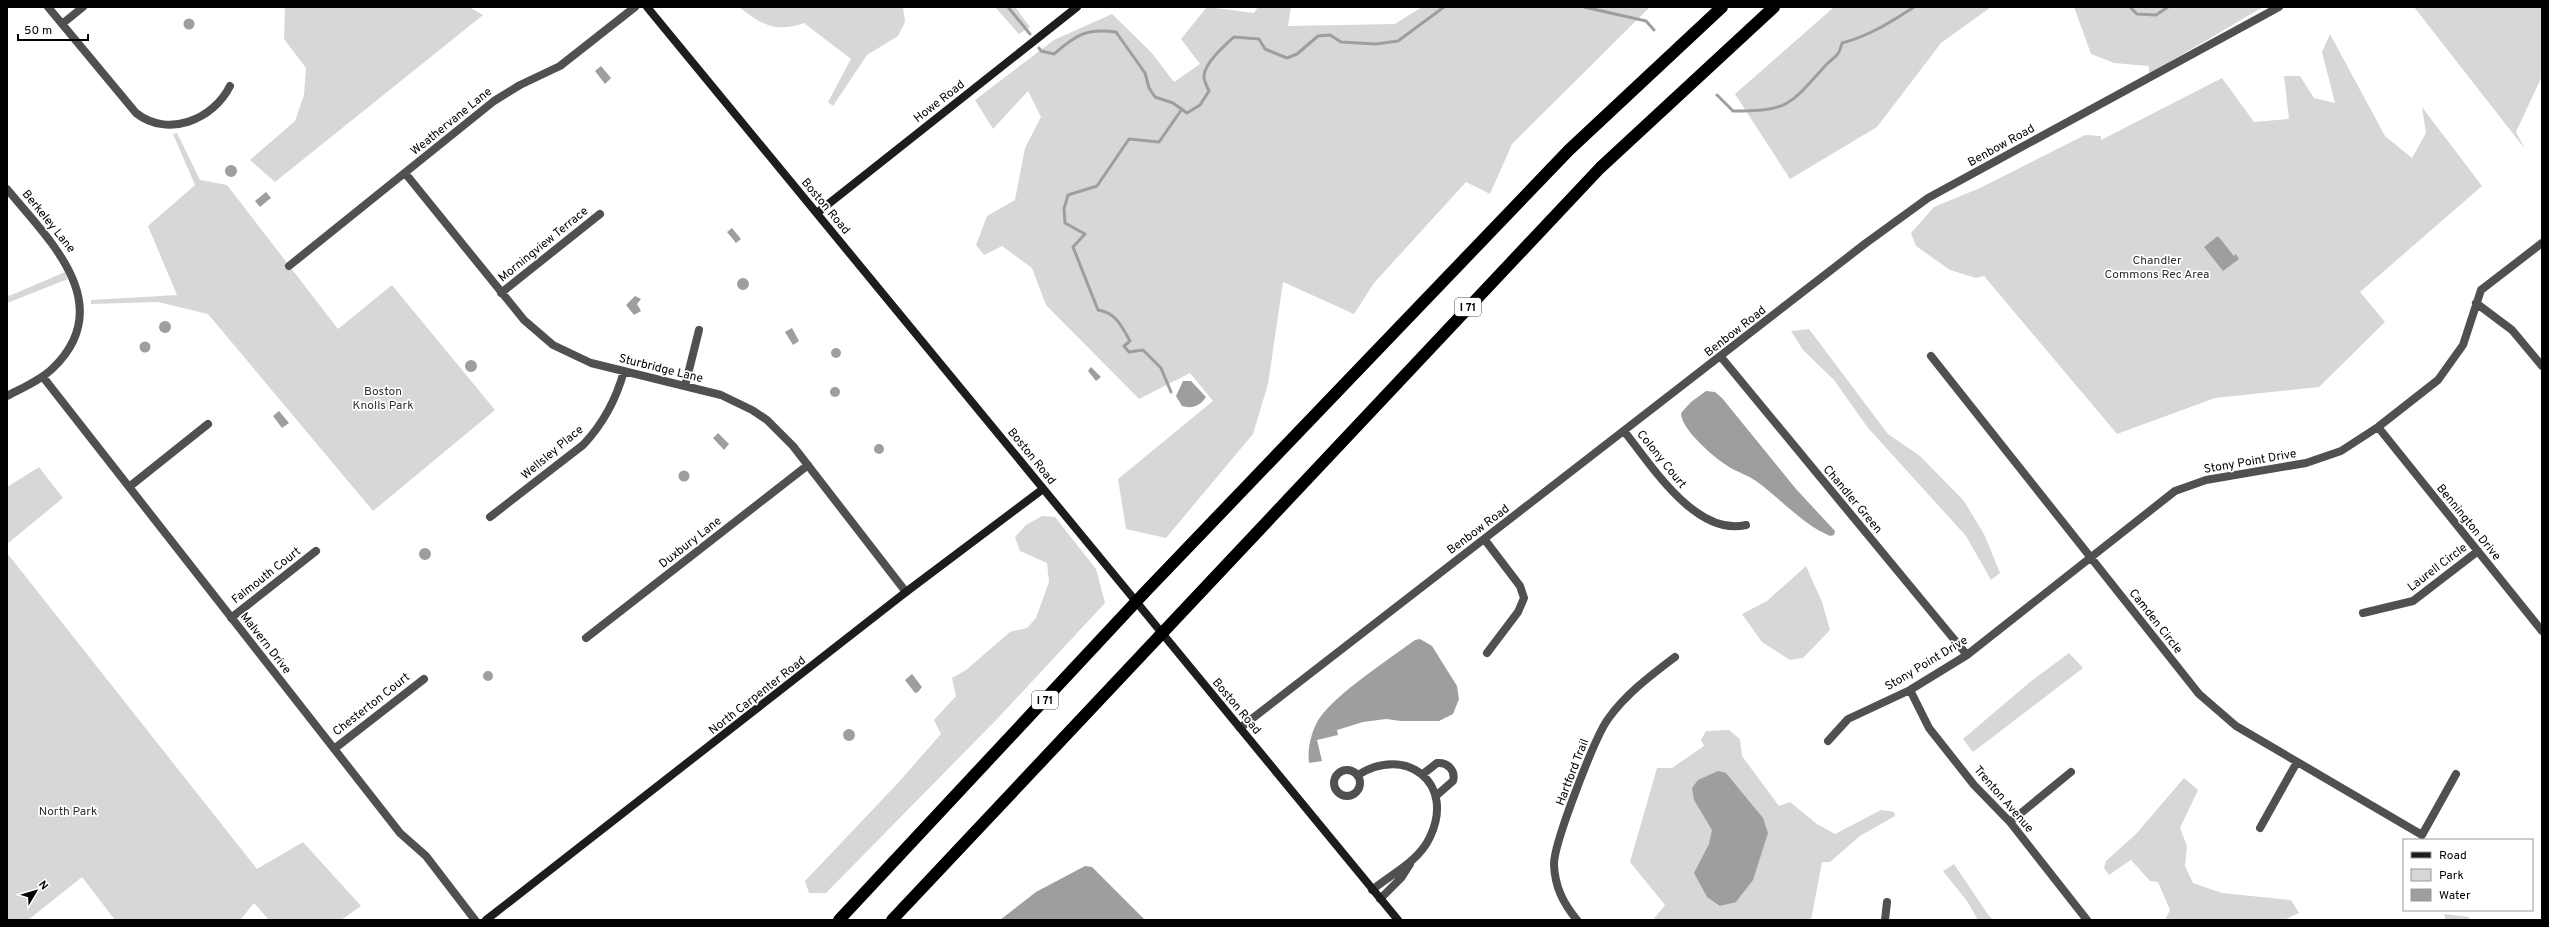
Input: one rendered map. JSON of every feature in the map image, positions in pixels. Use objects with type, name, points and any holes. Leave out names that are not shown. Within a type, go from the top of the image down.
[{"type":"highway","name":"I 71","points":[[840,920],[1147,590],[1569,150],[1722,7]]},
{"type":"highway","name":"I 71","points":[[892,920],[1600,168],[1774,7]]},
{"type":"street","points":[[48,7],[136,113],[152,123],[172,126],[188,122],[217,105],[230,86]]},
{"type":"street","points":[[62,24],[83,7]]},
{"type":"street","name":"Weathervane Lane","points":[[289,266],[505,93],[560,66],[635,7]]},
{"type":"street","name":"Boston Road","points":[[647,7],[1398,920]]},
{"type":"street","name":"Howe Road","points":[[817,213],[1077,7]]},
{"type":"street","name":"Benbow Road","points":[[1240,728],[1485,540],[1866,243],[1928,198],[2279,7]]},
{"type":"street","name":"Sturbridge Lane","points":[[405,173],[524,320],[553,345],[591,363],[721,395],[752,410],[781,432],[906,592]]},
{"type":"street","name":"Berkeley Lane","points":[[7,189],[65,259],[75,281],[78,294],[78,320],[69,347],[53,368],[43,376],[7,396]]},
{"type":"street","name":"Morningview Terrace","points":[[501,293],[600,214]]},
{"type":"street","name":"Stony Point Drive","points":[[1828,741],[1848,719],[1910,690],[1967,655],[2092,559],[2176,491],[2206,480],[2306,464],[2341,452],[2378,427],[2438,380],[2463,345],[2481,290],[2542,243]]},
{"type":"street","points":[[2476,303],[2512,330],[2542,366]]},
{"type":"street","points":[[685,386],[700,330]]},
{"type":"street","name":"Camden Circle","points":[[1930,356],[2199,694],[2236,726],[2422,835],[2456,774]]},
{"type":"street","name":"Chandler Green","points":[[1721,357],[1967,655]]},
{"type":"street","name":"Wellsley Place","points":[[490,518],[583,445],[594,433],[612,405],[624,371]]},
{"type":"street","name":"Malvern Drive","points":[[43,376],[400,833],[426,856],[475,920]]},
{"type":"street","points":[[129,487],[208,424]]},
{"type":"street","name":"Bennington Drive","points":[[2378,427],[2542,631]]},
{"type":"street","name":"Colony Court","points":[[1624,431],[1673,493],[1684,503],[1721,525],[1735,528],[1746,525]]},
{"type":"street","name":"Duxbury Lane","points":[[586,638],[808,465]]},
{"type":"street","name":"North Carpenter Road","points":[[486,920],[906,592],[1044,489]]},
{"type":"street","points":[[1485,540],[1520,586],[1524,598],[1522,605],[1487,653]]},
{"type":"street","name":"Falmouth Court","points":[[231,618],[316,551]]},
{"type":"street","name":"Laurell Circle","points":[[2363,613],[2412,601],[2478,551]]},
{"type":"street","name":"Hartford Trail","points":[[1577,920],[1564,903],[1556,886],[1554,863],[1558,841],[1606,721],[1635,688],[1675,657]]},
{"type":"street","name":"Chesterton Court","points":[[334,749],[424,679]]},
{"type":"street","name":"Trenton Avenue","points":[[1910,690],[1929,728],[1974,784],[2010,822],[2087,920]]},
{"type":"street","points":[[2260,828],[2297,762]]},
{"type":"street","points":[[1423,774],[1437,763],[1445,764],[1451,768],[1454,773],[1453,781],[1437,795]]},
{"type":"street","points":[[1358,775],[1371,766],[1399,766],[1423,774],[1437,795],[1437,813],[1430,838],[1401,878],[1380,898]]},
{"type":"street","points":[[2010,822],[2071,772]]},
{"type":"street","points":[[1372,890],[1394,872],[1410,864]]},
{"type":"street","points":[[1885,920],[1887,902]]},
{"type":"green space","points":[[285,7],[469,7],[483,15],[275,182],[250,160],[295,121],[304,95],[306,68],[284,39]]},
{"type":"green space","points":[[739,7],[903,7],[905,22],[898,36],[867,55],[833,106],[828,102],[851,59],[804,23],[785,27],[770,26],[762,23]]},
{"type":"green space","points":[[995,7],[1015,7],[1030,27],[1019,34]]},
{"type":"green space","points":[[1207,7],[1254,13],[1258,7],[1291,7],[1288,26],[1395,24],[1422,7],[1650,7],[1512,144],[1490,194],[1466,182],[1374,283],[1354,314],[1283,282],[1268,384],[1253,434],[1166,538],[1126,529],[1118,479],[1213,401],[1190,373],[1139,399],[1046,305],[1032,268],[1002,246],[984,255],[976,245],[987,216],[1015,200],[1025,148],[1041,117],[1028,91],[993,129],[975,100],[1054,40],[1112,14],[1151,52],[1174,82],[1200,64],[1181,39]]},
{"type":"green space","points":[[1834,7],[1991,7],[1941,43],[1877,127],[1790,179],[1735,94]]},
{"type":"green space","points":[[2074,7],[2263,7],[2149,74],[2149,66],[2114,63],[2091,54]]},
{"type":"green space","points":[[2414,7],[2542,7],[2542,76],[2516,132],[2525,149]]},
{"type":"green space","name":"Chandler Commons Rec Area","points":[[2330,34],[2385,136],[2412,158],[2426,133],[2422,107],[2482,186],[2360,292],[2385,322],[2319,387],[2215,398],[2117,434],[1984,276],[1976,278],[1950,270],[1916,246],[1911,233],[1934,207],[1980,188],[2085,135],[2101,136],[2101,140],[2222,78],[2254,122],[2289,119],[2284,76],[2300,76],[2314,98],[2335,103],[2322,52]]},
{"type":"green space","name":"Boston Knolls Park","points":[[177,133],[200,180],[227,185],[338,329],[392,285],[495,410],[373,511],[208,314],[158,302],[91,304],[91,300],[177,295],[148,226],[195,185],[173,134]]},
{"type":"green space","points":[[65,272],[68,279],[7,303],[7,293],[9,296]]},
{"type":"green space","points":[[1809,329],[1888,434],[1920,456],[1964,501],[1985,536],[2000,573],[1991,580],[1966,536],[1868,428],[1834,380],[1803,350],[1791,331]]},
{"type":"green space","points":[[39,467],[63,498],[7,544],[7,487]]},
{"type":"green space","points":[[1042,516],[1055,517],[1096,569],[1105,603],[999,717],[826,893],[809,893],[805,881],[897,784],[941,734],[934,720],[956,696],[952,678],[966,670],[1010,632],[1027,628],[1036,618],[1049,582],[1047,563],[1020,551],[1015,537],[1026,525]]},
{"type":"green space","name":"North Park","points":[[7,553],[257,869],[303,842],[361,906],[341,920],[269,920],[254,903],[240,920],[115,920],[82,877],[28,920],[7,920]]},
{"type":"green space","points":[[1806,566],[1822,602],[1830,630],[1803,658],[1790,660],[1762,642],[1742,614],[1767,601]]},
{"type":"green space","points":[[2069,653],[2083,668],[1973,752],[1963,739],[2030,682]]},
{"type":"green space","points":[[1729,730],[1740,739],[1742,756],[1779,806],[1790,802],[1817,824],[1835,834],[1881,810],[1894,812],[1895,816],[1860,836],[1830,862],[1822,862],[1811,920],[1653,920],[1665,905],[1630,862],[1657,768],[1672,768],[1704,746],[1701,740],[1706,731]]},
{"type":"green space","points":[[2184,778],[2198,790],[2180,828],[2187,846],[2185,866],[2193,883],[2222,893],[2291,900],[2299,913],[2284,920],[2165,920],[2170,910],[2158,882],[2150,881],[2131,860],[2109,875],[2104,868],[2106,861],[2136,834]]},
{"type":"green space","points":[[1954,864],[1989,916],[1994,920],[1978,920],[1967,901],[1943,871]]},
{"type":"green space","points":[[2444,914],[2469,917],[2470,920],[2446,920]]},
{"type":"water","points":[[187,19],[191,19],[193,20],[193,28],[187,29],[184,26],[184,22]]},
{"type":"water","points":[[601,66],[611,78],[605,84],[595,71]]},
{"type":"water","points":[[229,165],[233,165],[237,171],[233,177],[229,177],[225,173],[225,169]]},
{"type":"water","points":[[266,192],[271,198],[260,207],[255,201]]},
{"type":"water","points":[[732,228],[741,239],[736,243],[727,232]]},
{"type":"water","points":[[2218,236],[2234,256],[2236,254],[2239,259],[2223,271],[2204,247]]},
{"type":"water","points":[[741,278],[745,278],[749,284],[745,290],[741,290],[737,286],[737,282]]},
{"type":"water","points":[[635,296],[641,299],[637,304],[641,311],[634,315],[626,305]]},
{"type":"water","points":[[167,321],[170,322],[170,332],[163,333],[160,332],[159,325],[160,322]]},
{"type":"water","points":[[792,328],[799,341],[793,345],[785,332]]},
{"type":"water","points":[[143,342],[147,342],[149,343],[149,351],[143,352],[140,349],[140,345]]},
{"type":"water","points":[[834,348],[838,348],[840,349],[840,357],[834,358],[831,355],[831,351]]},
{"type":"water","points":[[471,360],[475,362],[477,366],[475,370],[471,372],[467,370],[465,366],[467,362]]},
{"type":"water","points":[[1091,367],[1101,377],[1096,381],[1088,371]]},
{"type":"water","points":[[1183,381],[1191,381],[1206,397],[1201,403],[1192,407],[1182,406],[1176,396]]},
{"type":"water","points":[[833,387],[837,387],[839,388],[839,396],[833,397],[830,394],[830,390]]},
{"type":"water","points":[[1706,391],[1715,392],[1722,398],[1796,489],[1835,531],[1834,535],[1830,536],[1810,525],[1756,481],[1723,463],[1692,435],[1682,420],[1681,413],[1691,402]]},
{"type":"water","points":[[279,411],[289,423],[282,428],[273,416]]},
{"type":"water","points":[[718,433],[729,444],[724,450],[713,438]]},
{"type":"water","points":[[877,444],[881,444],[883,445],[883,453],[877,454],[874,451],[874,447]]},
{"type":"water","points":[[682,471],[686,471],[688,472],[688,480],[682,481],[679,478],[679,474]]},
{"type":"water","points":[[423,548],[427,548],[431,554],[427,560],[423,560],[419,556],[419,552]]},
{"type":"water","points":[[1420,639],[1432,646],[1457,686],[1459,699],[1453,714],[1439,721],[1401,721],[1386,719],[1363,722],[1337,730],[1338,735],[1317,740],[1322,761],[1309,763],[1309,751],[1313,732],[1321,716],[1329,706],[1365,676],[1415,640]]},
{"type":"water","points":[[486,671],[490,671],[492,672],[492,680],[486,681],[483,678],[483,674]]},
{"type":"water","points":[[912,674],[922,687],[915,693],[905,680]]},
{"type":"water","points":[[847,729],[851,729],[855,735],[851,741],[847,741],[843,737],[843,733]]},
{"type":"water","points":[[1718,771],[1726,773],[1763,818],[1768,833],[1753,880],[1736,902],[1720,906],[1707,897],[1694,873],[1709,844],[1712,830],[1694,800],[1692,788],[1698,780]]},
{"type":"water","points":[[1085,866],[1092,867],[1145,920],[1000,920],[1036,892]]},
{"type":"waterway","points":[[1008,7],[1030,34]]},
{"type":"waterway","points":[[1039,48],[1041,51],[1054,54],[1082,34],[1097,31],[1116,32],[1145,73],[1149,88],[1155,97],[1173,103],[1187,113],[1200,105],[1209,91],[1204,77],[1205,70],[1208,65],[1216,54],[1234,37],[1259,39],[1265,49],[1287,58],[1297,54],[1318,36],[1330,35],[1341,42],[1376,44],[1398,41],[1444,7]]},
{"type":"waterway","points":[[1584,7],[1646,21],[1654,30]]},
{"type":"waterway","points":[[1717,95],[1733,111],[1766,110],[1786,104],[1795,98],[1835,57],[1839,52],[1842,43],[1861,37],[1914,7]]},
{"type":"waterway","points":[[2130,7],[2137,14],[2156,15],[2168,7]]},
{"type":"waterway","points":[[1171,392],[1161,368],[1143,350],[1129,352],[1124,346],[1130,341],[1121,325],[1114,317],[1098,310],[1073,247],[1085,234],[1065,223],[1064,209],[1068,195],[1097,186],[1129,139],[1159,142],[1182,109]]}]
